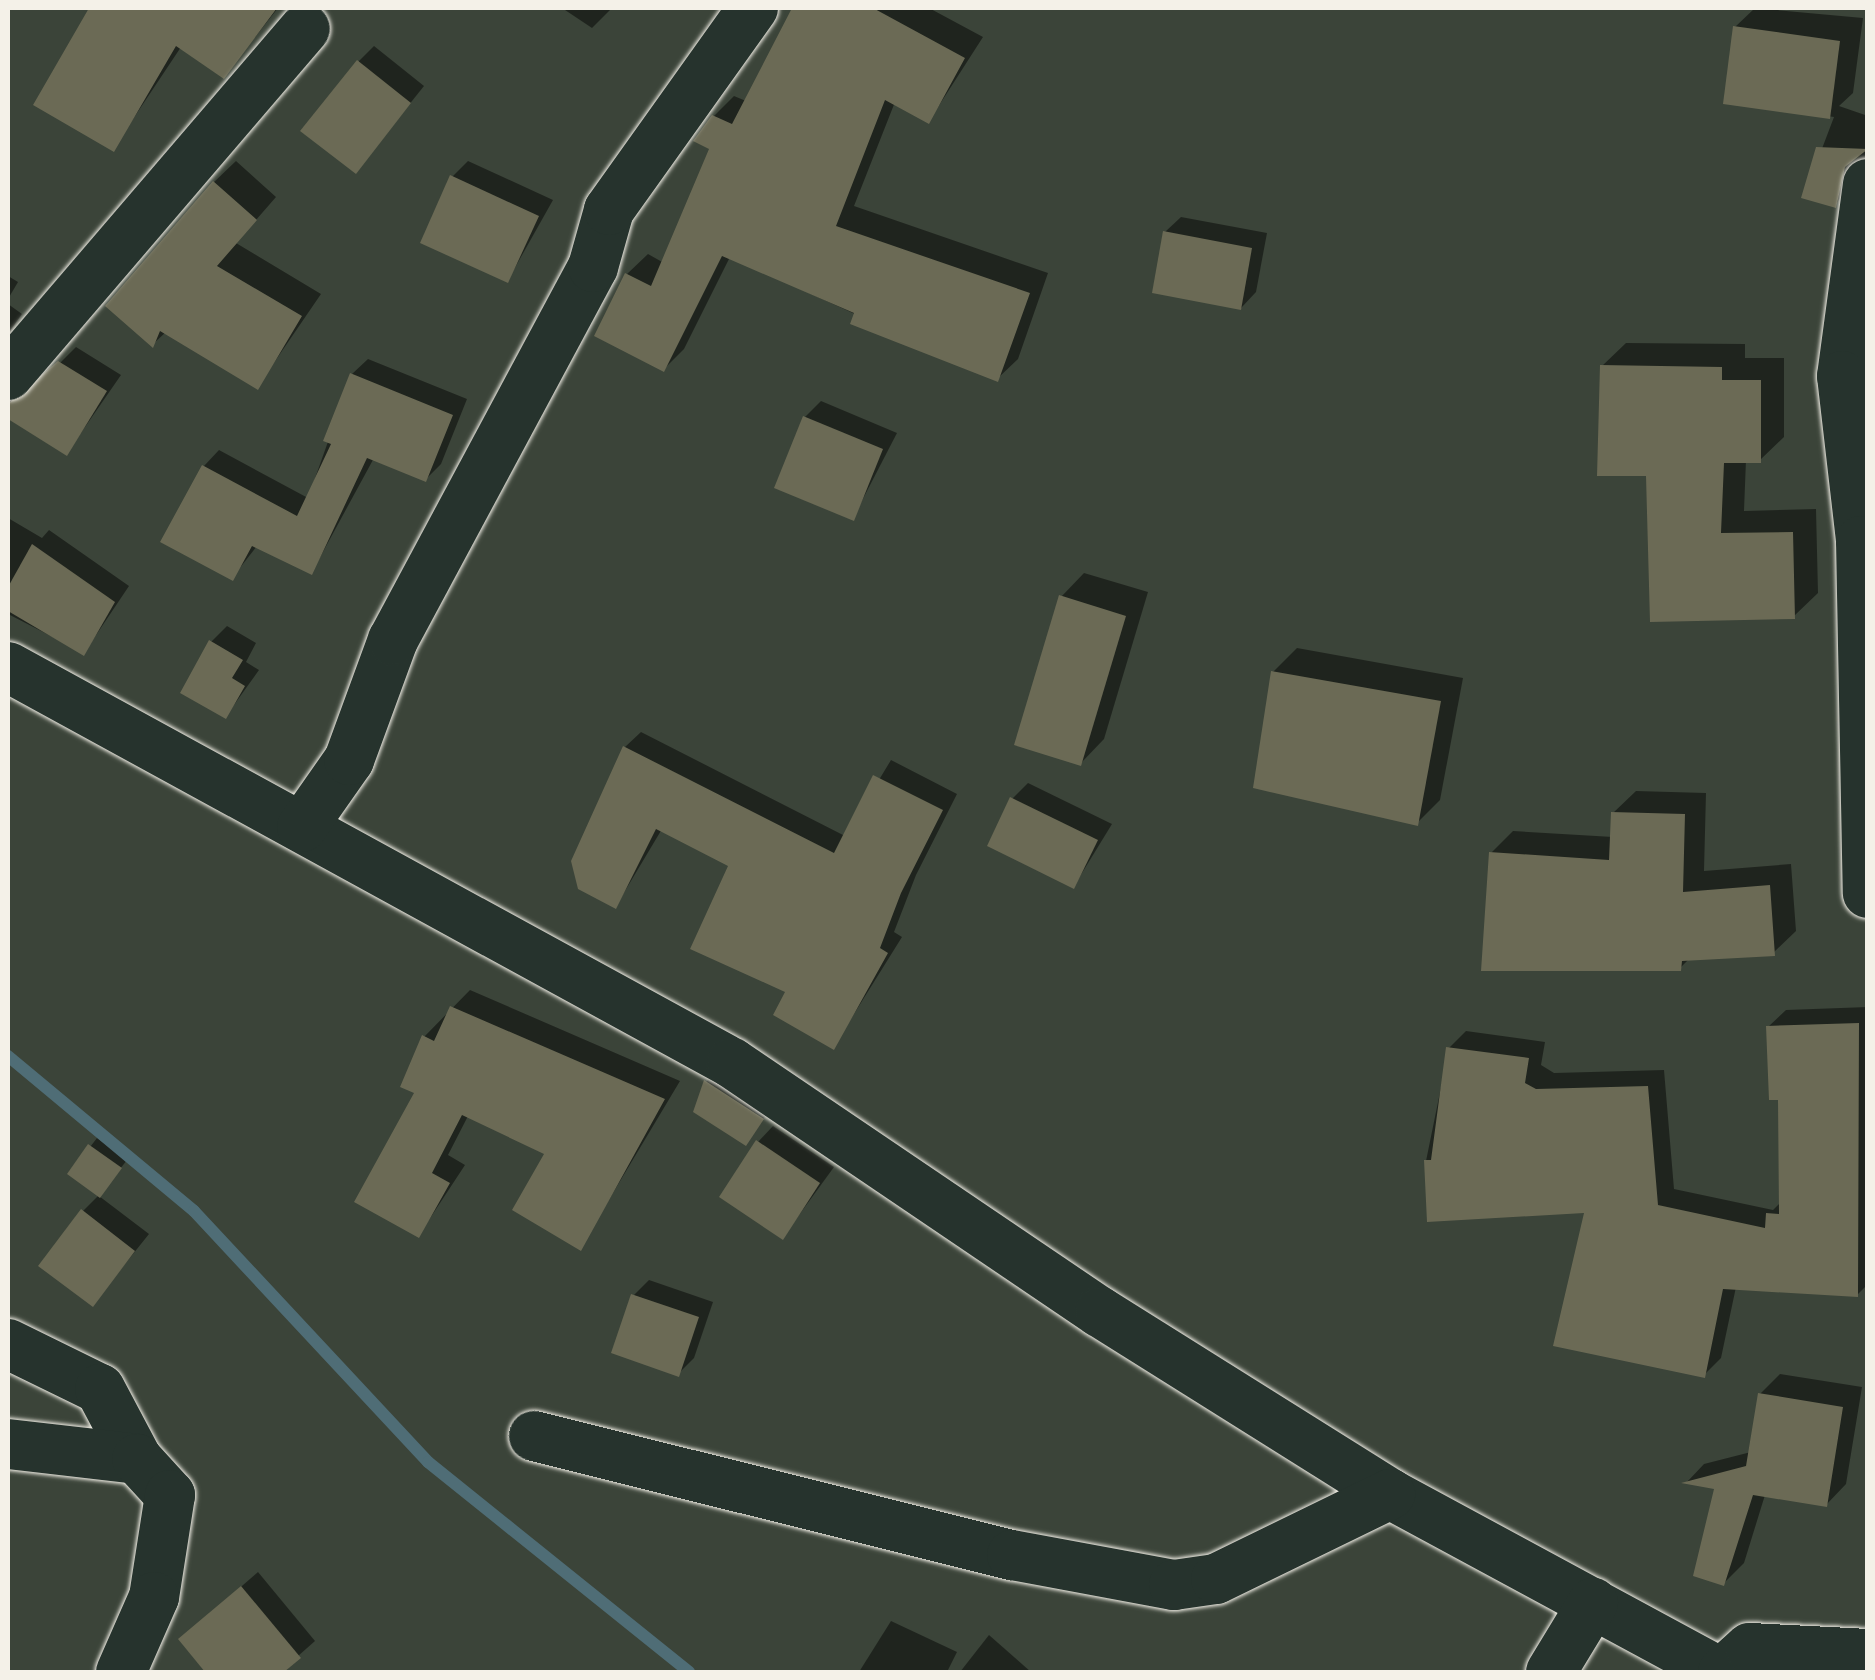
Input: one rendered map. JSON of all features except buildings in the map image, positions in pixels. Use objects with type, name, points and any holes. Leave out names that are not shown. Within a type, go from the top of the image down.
[{"type":"street","points":[[302,827],[349,760],[393,640],[592,267],[609,210],[753,8]]},
{"type":"street","points":[[8,376],[305,29]]},
{"type":"street","points":[[1868,184],[1842,376],[1862,541],[1868,894]]},
{"type":"street","points":[[8,666],[732,1063],[1100,1312],[1390,1494],[1721,1672],[1750,1648],[1868,1654]]},
{"type":"street","points":[[8,1344],[100,1389],[137,1459],[170,1495],[154,1597],[121,1672]]},
{"type":"street","points":[[534,1436],[1012,1555],[1174,1585],[1216,1579],[1390,1494]]},
{"type":"street","points":[[8,1444],[137,1459]]},
{"type":"street","points":[[1551,1672],[1593,1603]]},
{"type":"waterway","points":[[8,1056],[194,1211],[428,1462],[689,1672]]}]
